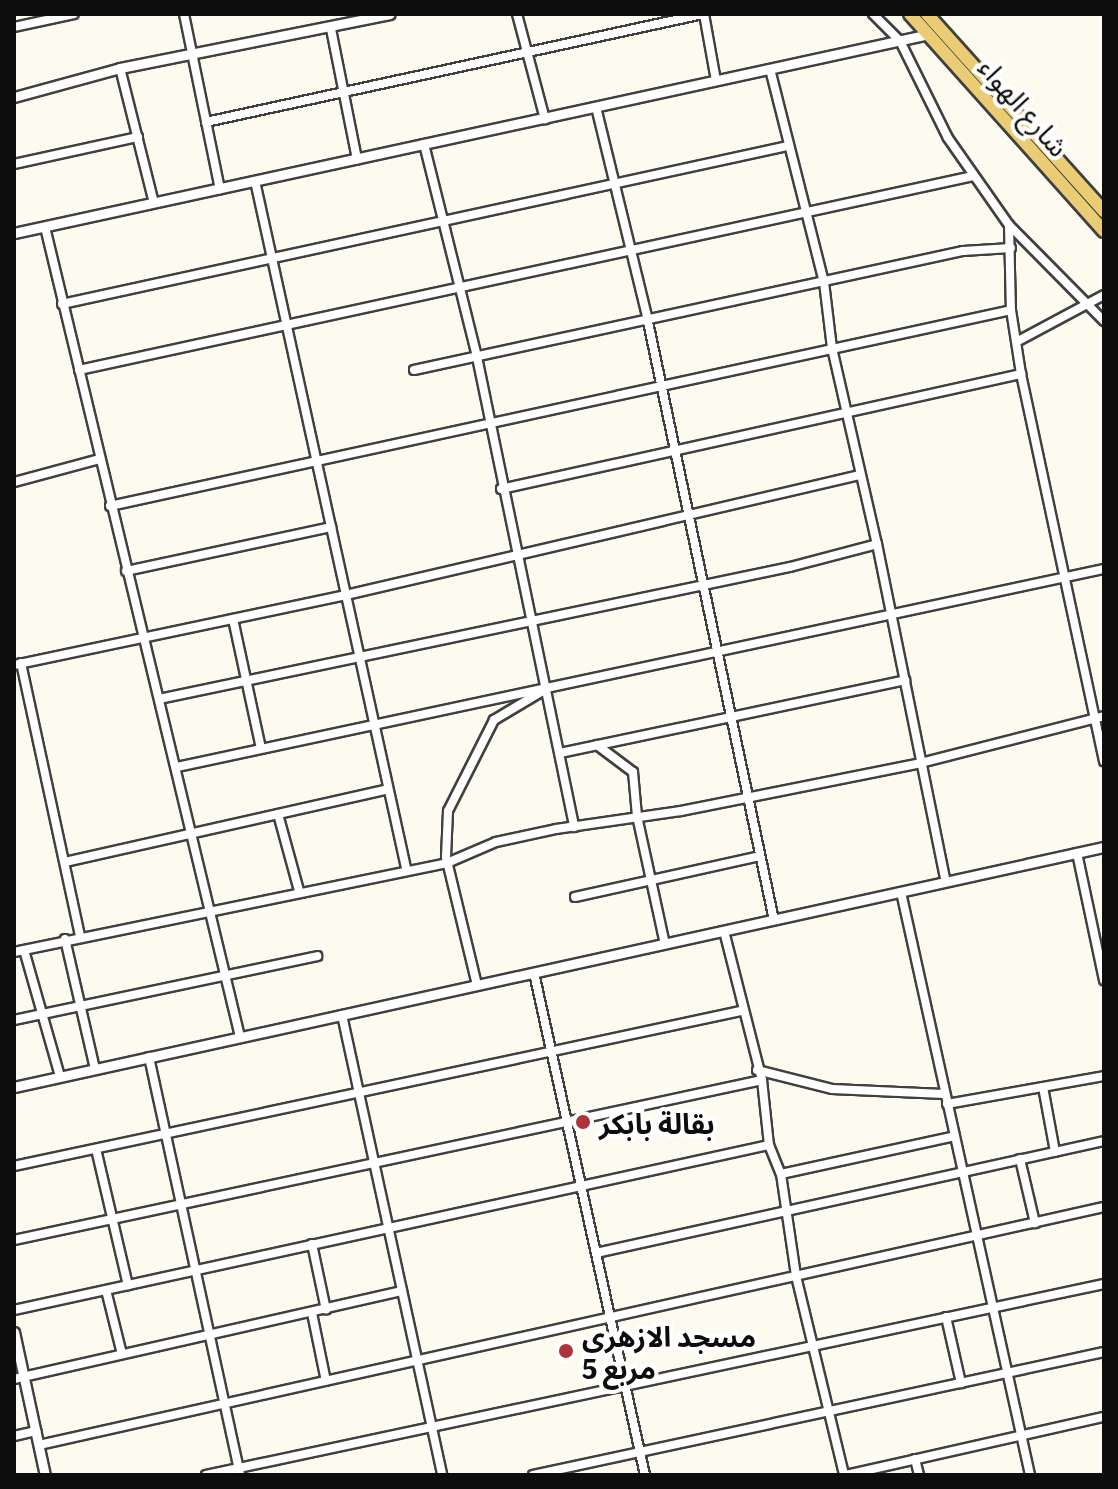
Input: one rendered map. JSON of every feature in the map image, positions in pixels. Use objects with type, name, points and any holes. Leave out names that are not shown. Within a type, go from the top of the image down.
[{"type":"main road","name":"شارع الهواء","points":[[910,14],[1104,231]]},
{"type":"main road","name":"شارع الهواء","points":[[927,14],[1104,211]]},
{"type":"street","points":[[14,27],[74,14]]},
{"type":"street","points":[[184,14],[220,189]]},
{"type":"street","points":[[14,97],[120,68],[302,29],[331,29],[390,14]]},
{"type":"street","points":[[517,14],[545,119]]},
{"type":"street","points":[[206,122],[704,14],[716,81]]},
{"type":"street","points":[[873,14],[900,41],[948,138],[1009,225],[1104,321]]},
{"type":"street","points":[[331,29],[357,159]]},
{"type":"street","points":[[14,233],[929,34]]},
{"type":"street","points":[[120,68],[154,203]]},
{"type":"street","points":[[770,69],[787,146],[824,282],[832,348],[893,615],[946,882]]},
{"type":"street","points":[[596,107],[647,319],[689,516],[700,583],[774,920]]},
{"type":"street","points":[[14,164],[138,137]]},
{"type":"street","points":[[424,144],[457,287],[477,357],[501,489],[519,554],[548,688],[574,827]]},
{"type":"street","points":[[62,304],[273,262],[787,146]]},
{"type":"street","points":[[79,370],[973,176]]},
{"type":"street","points":[[255,181],[406,868]]},
{"type":"street","points":[[1009,225],[1011,310],[1021,374],[1100,717],[1104,761]]},
{"type":"street","points":[[45,227],[240,1037]]},
{"type":"street","points":[[414,370],[963,251],[1011,248]]},
{"type":"street","points":[[1018,341],[1091,306],[1104,295]]},
{"type":"street","points":[[110,506],[1011,310]]},
{"type":"street","points":[[501,489],[674,448],[1021,374]]},
{"type":"street","points":[[14,482],[99,459]]},
{"type":"street","points":[[80,936],[18,664],[346,595],[860,475]]},
{"type":"street","points":[[126,571],[331,527]]},
{"type":"street","points":[[159,699],[246,677],[877,544]]},
{"type":"street","points":[[177,767],[1104,569]]},
{"type":"street","points":[[233,619],[261,748]]},
{"type":"street","points":[[560,753],[905,680]]},
{"type":"street","points":[[477,985],[447,863],[448,811],[494,720],[548,688]]},
{"type":"street","points":[[14,952],[406,868],[447,863],[496,842],[747,798],[921,763],[1100,717]]},
{"type":"street","points":[[597,745],[633,772],[637,816],[665,944]]},
{"type":"street","points":[[65,862],[388,789]]},
{"type":"street","points":[[278,814],[299,891]]},
{"type":"street","points":[[14,1087],[1104,847]]},
{"type":"street","points":[[1077,853],[1104,977]]},
{"type":"street","points":[[575,897],[760,856]]},
{"type":"street","points":[[901,892],[1030,1475]]},
{"type":"street","points":[[724,931],[741,1011],[762,1080],[769,1145],[781,1174],[796,1276],[845,1475],[1104,1417]]},
{"type":"street","points":[[65,939],[95,1069]]},
{"type":"street","points":[[24,950],[60,1076]]},
{"type":"street","points":[[14,1020],[317,956]]},
{"type":"street","points":[[534,973],[645,1475]]},
{"type":"street","points":[[14,1166],[741,1011]]},
{"type":"street","points":[[342,1015],[442,1475]]},
{"type":"street","points":[[149,1057],[239,1471]]},
{"type":"street","points":[[757,1070],[832,1089],[946,1099],[1104,1076]]},
{"type":"street","points":[[14,1240],[762,1080]]},
{"type":"street","points":[[1043,1087],[1055,1152]]},
{"type":"street","points":[[781,1174],[955,1136]]},
{"type":"street","points":[[596,1253],[1104,1141]]},
{"type":"street","points":[[14,1310],[769,1145]]},
{"type":"street","points":[[96,1149],[128,1285]]},
{"type":"street","points":[[1020,1159],[1035,1223]]},
{"type":"street","points":[[39,1445],[1104,1207]]},
{"type":"street","points":[[312,1244],[326,1310]]},
{"type":"street","points":[[206,1475],[239,1471],[431,1425],[1104,1284]]},
{"type":"street","points":[[106,1290],[122,1354]]},
{"type":"street","points":[[19,1378],[402,1291]]},
{"type":"street","points":[[312,1313],[326,1381]]},
{"type":"street","points":[[946,1317],[961,1383]]},
{"type":"street","points":[[14,1332],[19,1378],[36,1431],[45,1475]]},
{"type":"street","points":[[533,1475],[1104,1352]]},
{"type":"street","points":[[14,1436],[36,1431]]},
{"type":"street","points":[[915,1459],[919,1475]]},
{"type":"place","name":"بقالة بابكر","points":[[583,1122]]},
{"type":"place","name":"مسجد الازهري مربع 5","points":[[566,1351]]}]
